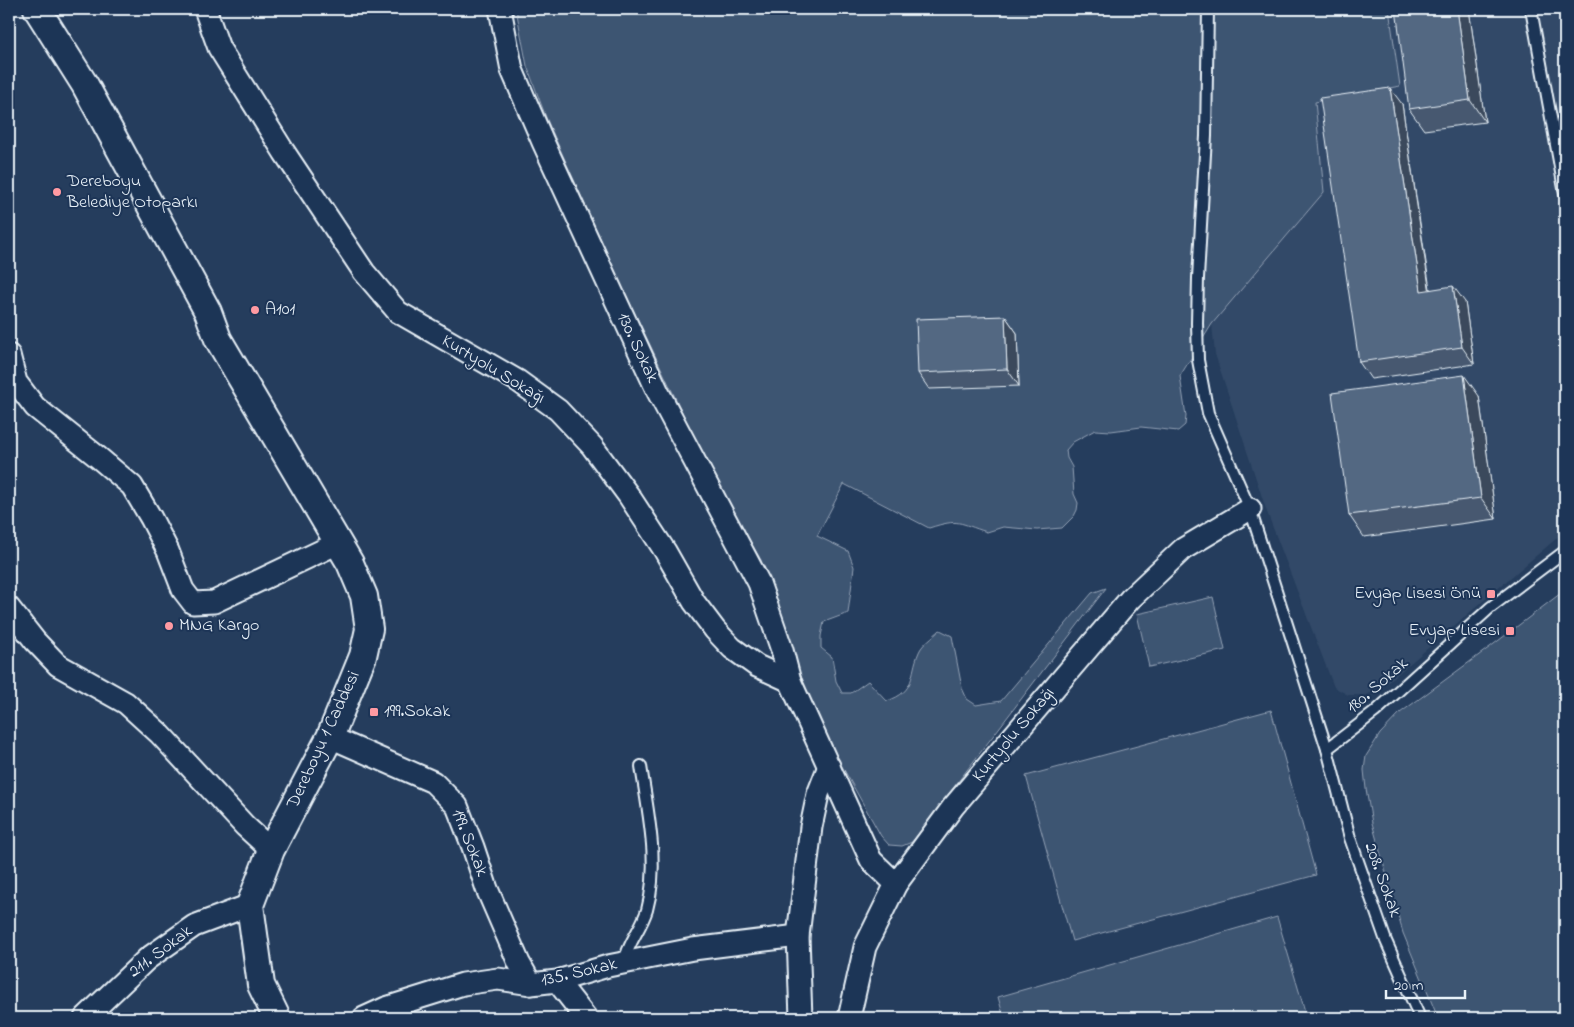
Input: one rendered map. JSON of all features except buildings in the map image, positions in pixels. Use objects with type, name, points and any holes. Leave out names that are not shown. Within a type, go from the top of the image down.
[{"type":"street","points":[[21,9],[164,247]]},
{"type":"street","points":[[37,9],[85,85],[164,247]]},
{"type":"street","name":"Kurtyolu Sokağı","points":[[205,9],[220,48],[284,152],[364,272],[398,312],[518,381],[558,410],[592,446],[629,496],[694,602],[715,630],[732,648],[758,666],[790,681]]},
{"type":"street","name":"130. Sokak","points":[[500,9],[512,70],[543,142],[658,392],[759,582],[782,650],[790,681]]},
{"type":"street","name":"Dereboyu 1 Caddesi","points":[[164,247],[208,312],[218,339],[350,563],[364,596],[369,629],[363,656],[330,737],[271,850],[250,904],[262,985],[277,1018]]},
{"type":"street","points":[[9,355],[16,382],[35,407],[132,486],[168,551],[183,590],[192,602],[214,602],[338,543]]},
{"type":"street","name":"Kurtyolu Sokağı","points":[[849,1018],[865,947],[896,884],[953,807],[1130,599],[1183,549],[1250,509]]},
{"type":"street","points":[[9,608],[58,665],[126,703],[160,734],[245,826],[271,850]]},
{"type":"street","points":[[790,681],[871,860],[896,884]]},
{"type":"street","name":"199. Sokak","points":[[330,737],[433,782],[457,806],[487,889],[518,963],[531,984]]},
{"type":"street","points":[[801,1018],[798,936],[810,827],[818,794],[829,766]]},
{"type":"street","name":"211. Sokak","points":[[85,1018],[147,959],[194,926],[250,904]]},
{"type":"street","name":"135. Sokak","points":[[364,1018],[391,1013],[463,984],[498,980],[531,984],[557,981],[624,962],[693,949],[798,936]]},
{"type":"street","points":[[557,981],[586,1018]]},
{"type":"lane","name":"208. Sokak","points":[[1208,9],[1206,136],[1198,278],[1198,360],[1208,413],[1250,509],[1327,749],[1350,838],[1386,941],[1420,1018]]},
{"type":"lane","points":[[1531,9],[1565,194]]},
{"type":"lane","name":"180. Sokak","points":[[1327,749],[1375,712],[1491,607],[1565,551]]},
{"type":"lane","points":[[624,962],[627,950],[639,931],[646,912],[653,872],[653,852],[641,766]]},
{"type":"shaded area","points":[[516,9],[1389,9],[1400,86],[1315,102],[1324,192],[1212,324],[1180,376],[1186,416],[1185,425],[1178,431],[1141,427],[1111,431],[1095,430],[1073,442],[1066,450],[1067,458],[1072,467],[1074,494],[1078,503],[1074,516],[1062,528],[1037,530],[1003,527],[987,532],[953,522],[929,528],[844,484],[817,536],[848,551],[854,567],[848,613],[824,622],[821,636],[821,648],[832,657],[836,681],[842,693],[851,693],[868,681],[887,701],[897,697],[908,687],[921,649],[940,630],[952,636],[962,688],[967,699],[976,705],[1001,701],[1092,593],[1106,588],[912,842],[902,846],[889,845],[881,836],[838,759],[794,668],[761,560],[716,483],[620,282],[547,120],[527,66]]},
{"type":"shaded area","points":[[1389,9],[1565,9],[1565,531],[1380,689],[1366,695],[1348,695],[1334,687],[1267,512],[1215,354],[1212,324],[1324,192],[1315,102],[1400,86]]},
{"type":"shaded area","points":[[1565,590],[1565,1018],[1438,1018],[1403,933],[1372,823],[1364,770],[1366,756],[1380,734],[1400,713]]},
{"type":"shaded area","points":[[1213,597],[1225,650],[1149,667],[1137,614]]},
{"type":"shaded area","points":[[1271,710],[1316,875],[1072,941],[1026,776]]},
{"type":"shaded area","points":[[1277,917],[1307,1018],[1004,1018],[998,997]]},
{"type":"place","name":"Dereboyu Belediye Otoparkı","points":[[57,192]]},
{"type":"place","name":"A101","points":[[255,310]]},
{"type":"place","name":"Evyap Lisesi Önü","points":[[1491,594]]},
{"type":"place","name":"MNG Kargo","points":[[169,626]]},
{"type":"place","name":"Evyap Lisesi","points":[[1510,631]]},
{"type":"place","name":"199.Sokak","points":[[374,712]]}]
